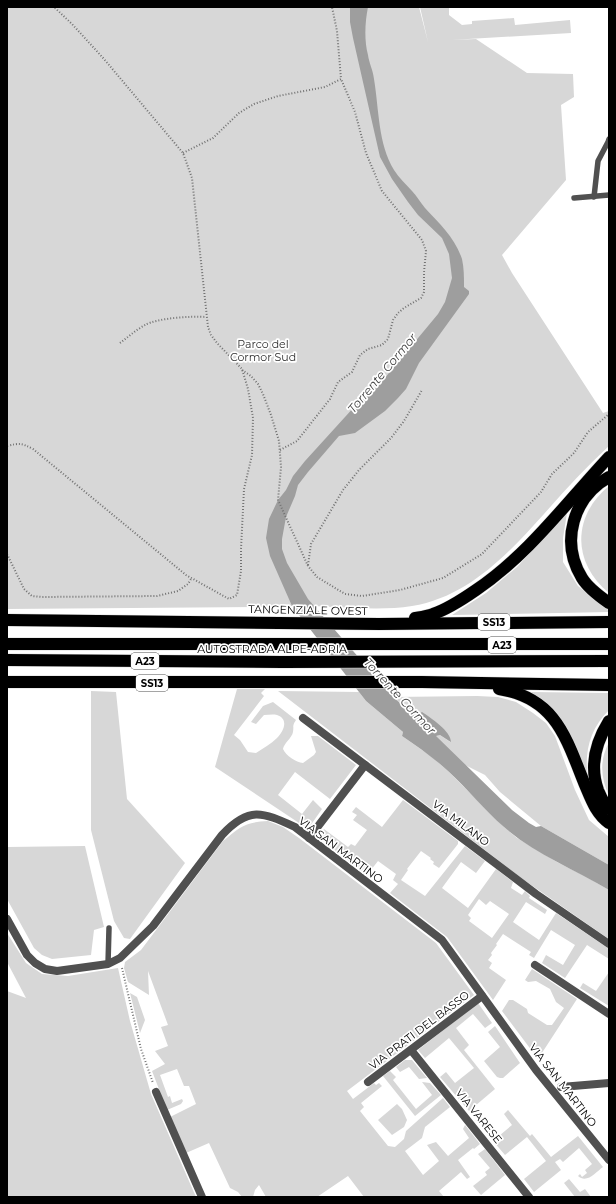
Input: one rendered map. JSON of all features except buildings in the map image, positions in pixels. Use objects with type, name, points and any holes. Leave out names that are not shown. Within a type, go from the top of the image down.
[{"type":"highway","points":[[379,624],[433,614],[460,601],[490,580],[516,559],[545,530],[609,457]]},
{"type":"highway","points":[[609,477],[602,480],[581,504],[573,523],[570,542],[572,556],[582,579],[590,588],[609,603]]},
{"type":"highway","name":"TANGENZIALE OVEST","points":[[7,620],[379,624],[609,622]]},
{"type":"highway","name":"AUTOSTRADA ALPE-ADRIA","points":[[7,644],[609,644]]},
{"type":"highway","name":"AUTOSTRADA ALPE-ADRIA","points":[[7,660],[282,662],[609,661]]},
{"type":"highway","name":"SS13","points":[[7,682],[422,682],[609,685]]},
{"type":"highway","name":"SS13","points":[[456,683],[510,691],[523,696],[549,712],[558,724],[566,739],[592,801],[604,820],[609,823]]},
{"type":"highway","points":[[609,720],[600,737],[595,751],[594,769],[596,785],[604,803],[609,809]]},
{"type":"street","name":"VIA MILANO","points":[[303,718],[536,894],[609,944]]},
{"type":"street","points":[[309,838],[365,765]]},
{"type":"street","name":"VIA SAN MARTINO","points":[[7,919],[27,955],[35,963],[45,969],[57,971],[108,964],[120,958],[153,926],[232,824],[245,816],[260,814],[273,817],[295,827],[442,940],[536,1070],[609,1160]]},
{"type":"street","points":[[535,965],[609,1014]]},
{"type":"street","name":"VIA PRATI DEL BASSO","points":[[368,1082],[482,996]]},
{"type":"street","name":"VIA VARESE","points":[[411,1050],[529,1197]]},
{"type":"street","points":[[562,1087],[609,1083]]},
{"type":"street","points":[[156,1092],[202,1197]]},
{"type":"lane","points":[[594,197],[598,161],[609,139]]},
{"type":"lane","points":[[574,198],[609,195]]},
{"type":"lane","points":[[108,964],[110,928]]},
{"type":"path","points":[[54,7],[104,59],[183,153],[192,178],[208,327],[211,335],[226,353],[251,376],[264,394],[279,441],[281,467],[278,500],[308,566],[317,577],[340,592],[362,596],[400,590],[443,578],[482,554],[541,492],[552,474],[574,453],[588,432],[609,414]]},
{"type":"path","points":[[280,450],[297,441],[330,400],[338,382],[352,372],[360,355],[368,349],[382,345],[388,339],[393,320],[398,313],[421,298],[424,292],[426,251],[422,240],[382,191],[366,153],[355,112],[341,79],[337,31],[332,7]]},
{"type":"path","points":[[183,153],[213,138],[239,114],[254,104],[278,96],[325,87],[341,79]]},
{"type":"path","points":[[120,343],[146,324],[184,317],[206,317]]},
{"type":"path","points":[[7,446],[17,443],[24,444],[33,449],[191,579],[229,599],[237,595],[241,571],[244,489],[252,455],[253,418],[248,389],[242,369]]},
{"type":"path","points":[[308,566],[311,544],[343,490],[359,470],[391,438],[404,421],[422,390]]},
{"type":"path","points":[[7,554],[24,589],[32,596],[157,596],[178,591],[188,584],[191,579]]},
{"type":"path","points":[[120,958],[142,1049],[156,1092]]},
{"type":"green space","name":"Parco del Cormor Sud","points":[[7,7],[419,7],[428,42],[420,7],[449,7],[449,15],[462,25],[472,24],[472,21],[514,18],[515,25],[570,20],[571,33],[451,40],[476,39],[527,73],[573,74],[574,97],[561,105],[566,180],[502,255],[512,273],[603,413],[609,411],[609,446],[584,470],[516,544],[486,572],[451,593],[432,601],[412,606],[388,608],[350,608],[313,605],[269,607],[7,609]]},
{"type":"green space","points":[[609,486],[609,593],[597,581],[588,568],[583,554],[581,540],[583,525],[588,511],[597,498]]},
{"type":"green space","points":[[567,513],[563,538],[563,562],[578,586],[609,610],[609,612],[452,615],[486,593],[517,567]]},
{"type":"green space","points":[[237,689],[265,689],[261,693],[264,696],[234,735],[240,740],[248,752],[256,753],[275,740],[282,732],[284,722],[281,717],[277,715],[264,715],[256,724],[251,722],[263,706],[273,702],[296,720],[293,732],[283,749],[284,752],[294,760],[303,763],[314,755],[316,752],[311,736],[318,736],[356,765],[330,799],[295,772],[278,795],[302,814],[313,800],[322,809],[308,829],[215,767]]},
{"type":"green space","points":[[91,691],[116,692],[127,799],[185,863],[130,939],[124,938],[114,921],[91,830]]},
{"type":"green space","points":[[278,691],[359,692],[366,701],[403,732],[402,736],[432,757],[448,771],[517,838],[557,862],[609,890],[609,939],[524,880]]},
{"type":"green space","points":[[531,692],[609,693],[609,710],[597,726],[590,742],[587,761],[588,781],[543,702]]},
{"type":"green space","points":[[393,697],[498,697],[516,702],[546,723],[555,736],[575,790],[589,820],[609,837],[609,865],[541,826],[500,792],[485,775],[463,764],[435,736],[440,735],[450,742],[415,716]]},
{"type":"green space","points":[[609,742],[609,796],[604,783],[602,763]]},
{"type":"green space","points":[[403,800],[458,841],[458,844],[439,868],[433,864],[434,862],[430,859],[431,858],[421,851],[407,869],[408,870],[401,880],[425,896],[465,846],[485,861],[476,873],[461,862],[442,888],[468,908],[496,869],[513,882],[511,888],[522,895],[525,891],[530,896],[529,898],[547,910],[545,914],[526,902],[513,922],[539,940],[556,913],[609,949],[609,959],[587,945],[565,978],[542,963],[546,955],[563,965],[575,945],[551,930],[534,958],[529,955],[531,952],[503,934],[488,960],[492,963],[489,968],[506,980],[493,1000],[447,937],[390,893],[398,884],[393,880],[396,874],[378,861],[367,875],[318,837],[324,829],[348,847],[351,844],[355,846],[367,830],[353,820],[357,815],[352,812],[356,807],[382,827]],"holes":[[[479,899],[486,905],[490,901],[509,914],[492,938],[469,921],[471,918],[468,915]]]},
{"type":"green space","points":[[268,821],[283,827],[299,838],[436,943],[474,995],[347,1091],[353,1099],[374,1083],[376,1085],[379,1083],[382,1086],[361,1103],[364,1107],[360,1111],[388,1146],[395,1147],[404,1139],[406,1131],[443,1098],[450,1107],[425,1127],[422,1138],[405,1151],[423,1175],[439,1161],[427,1145],[436,1142],[448,1156],[469,1138],[463,1129],[465,1125],[480,1144],[458,1160],[470,1177],[467,1179],[461,1172],[439,1191],[444,1197],[364,1197],[348,1176],[317,1197],[266,1197],[259,1185],[255,1190],[253,1197],[242,1197],[238,1192],[230,1188],[209,1143],[186,1153],[170,1117],[196,1104],[189,1086],[184,1086],[177,1069],[160,1075],[168,1097],[170,1096],[172,1103],[182,1099],[183,1101],[181,1104],[167,1110],[152,1071],[165,1064],[155,1051],[168,1046],[161,1027],[168,1025],[148,971],[149,995],[128,982],[124,968],[125,962],[141,950],[223,841],[243,826]]},
{"type":"green space","points":[[85,846],[104,927],[94,930],[91,955],[52,959],[42,955],[34,948],[7,899],[7,847]]},
{"type":"green space","points":[[7,933],[26,963],[42,974],[68,976],[118,968],[130,1021],[151,1094],[196,1197],[7,1197],[7,991],[26,998],[7,962]]},
{"type":"green space","points":[[532,969],[577,999],[538,1059],[502,1011],[509,1000],[513,1000],[527,1009],[528,1013],[547,1025],[552,1025],[564,1008],[556,1002],[550,989],[536,981],[528,982],[525,980]]},
{"type":"green space","points":[[609,972],[609,1006],[580,988],[583,983],[596,991]]},
{"type":"green space","points":[[130,993],[137,997],[145,1020],[140,1033]]},
{"type":"green space","points":[[478,1003],[492,1023],[485,1028],[473,1014],[456,1028],[469,1045],[464,1050],[495,1089],[469,1111],[440,1077],[446,1072],[455,1083],[474,1068],[449,1038],[425,1058],[418,1050]]},
{"type":"green space","points":[[495,1026],[520,1063],[503,1078],[497,1077],[484,1061],[500,1047],[488,1032]]},
{"type":"green space","points":[[405,1060],[412,1060],[427,1078],[419,1079],[409,1067],[400,1072],[396,1067]]},
{"type":"green space","points":[[390,1071],[396,1077],[393,1080],[416,1109],[432,1095],[422,1082],[430,1083],[441,1095],[415,1116],[383,1076]]},
{"type":"green space","points":[[397,1104],[402,1109],[407,1120],[404,1127],[392,1135],[378,1120]]},
{"type":"green space","points":[[508,1110],[530,1136],[532,1134],[551,1157],[578,1136],[603,1167],[588,1178],[585,1179],[578,1176],[580,1174],[582,1177],[587,1173],[585,1170],[592,1164],[579,1148],[563,1162],[560,1159],[555,1162],[561,1170],[534,1192],[524,1179],[546,1161],[527,1137],[505,1155],[493,1141],[512,1125],[504,1114]]},
{"type":"green space","points":[[485,1149],[505,1175],[481,1195],[473,1186],[487,1175],[485,1172],[490,1168],[478,1154]]},
{"type":"green space","points":[[569,1179],[580,1192],[585,1189],[591,1197],[575,1197],[564,1183]]},
{"type":"shaded area","points":[[350,7],[368,7],[365,37],[373,76],[382,138],[389,160],[398,176],[414,193],[455,244],[462,259],[464,269],[464,287],[469,291],[469,294],[419,363],[406,389],[398,398],[385,411],[355,433],[339,436],[298,485],[286,517],[282,539],[282,549],[287,563],[308,599],[393,697],[415,716],[422,712],[440,725],[448,734],[451,742],[440,735],[436,736],[512,810],[536,827],[541,826],[609,865],[609,890],[516,837],[483,807],[448,771],[432,757],[402,736],[403,732],[366,701],[292,606],[270,556],[266,538],[269,519],[278,500],[286,490],[293,476],[355,406],[384,379],[438,314],[445,302],[452,278],[449,254],[442,238],[418,215],[408,202],[392,179],[380,157],[353,38],[350,22]]},
{"type":"water label","name":"Torrente Cormor","points":[[382,373]]},
{"type":"water label","name":"Torrente Cormor","points":[[400,696]]}]
